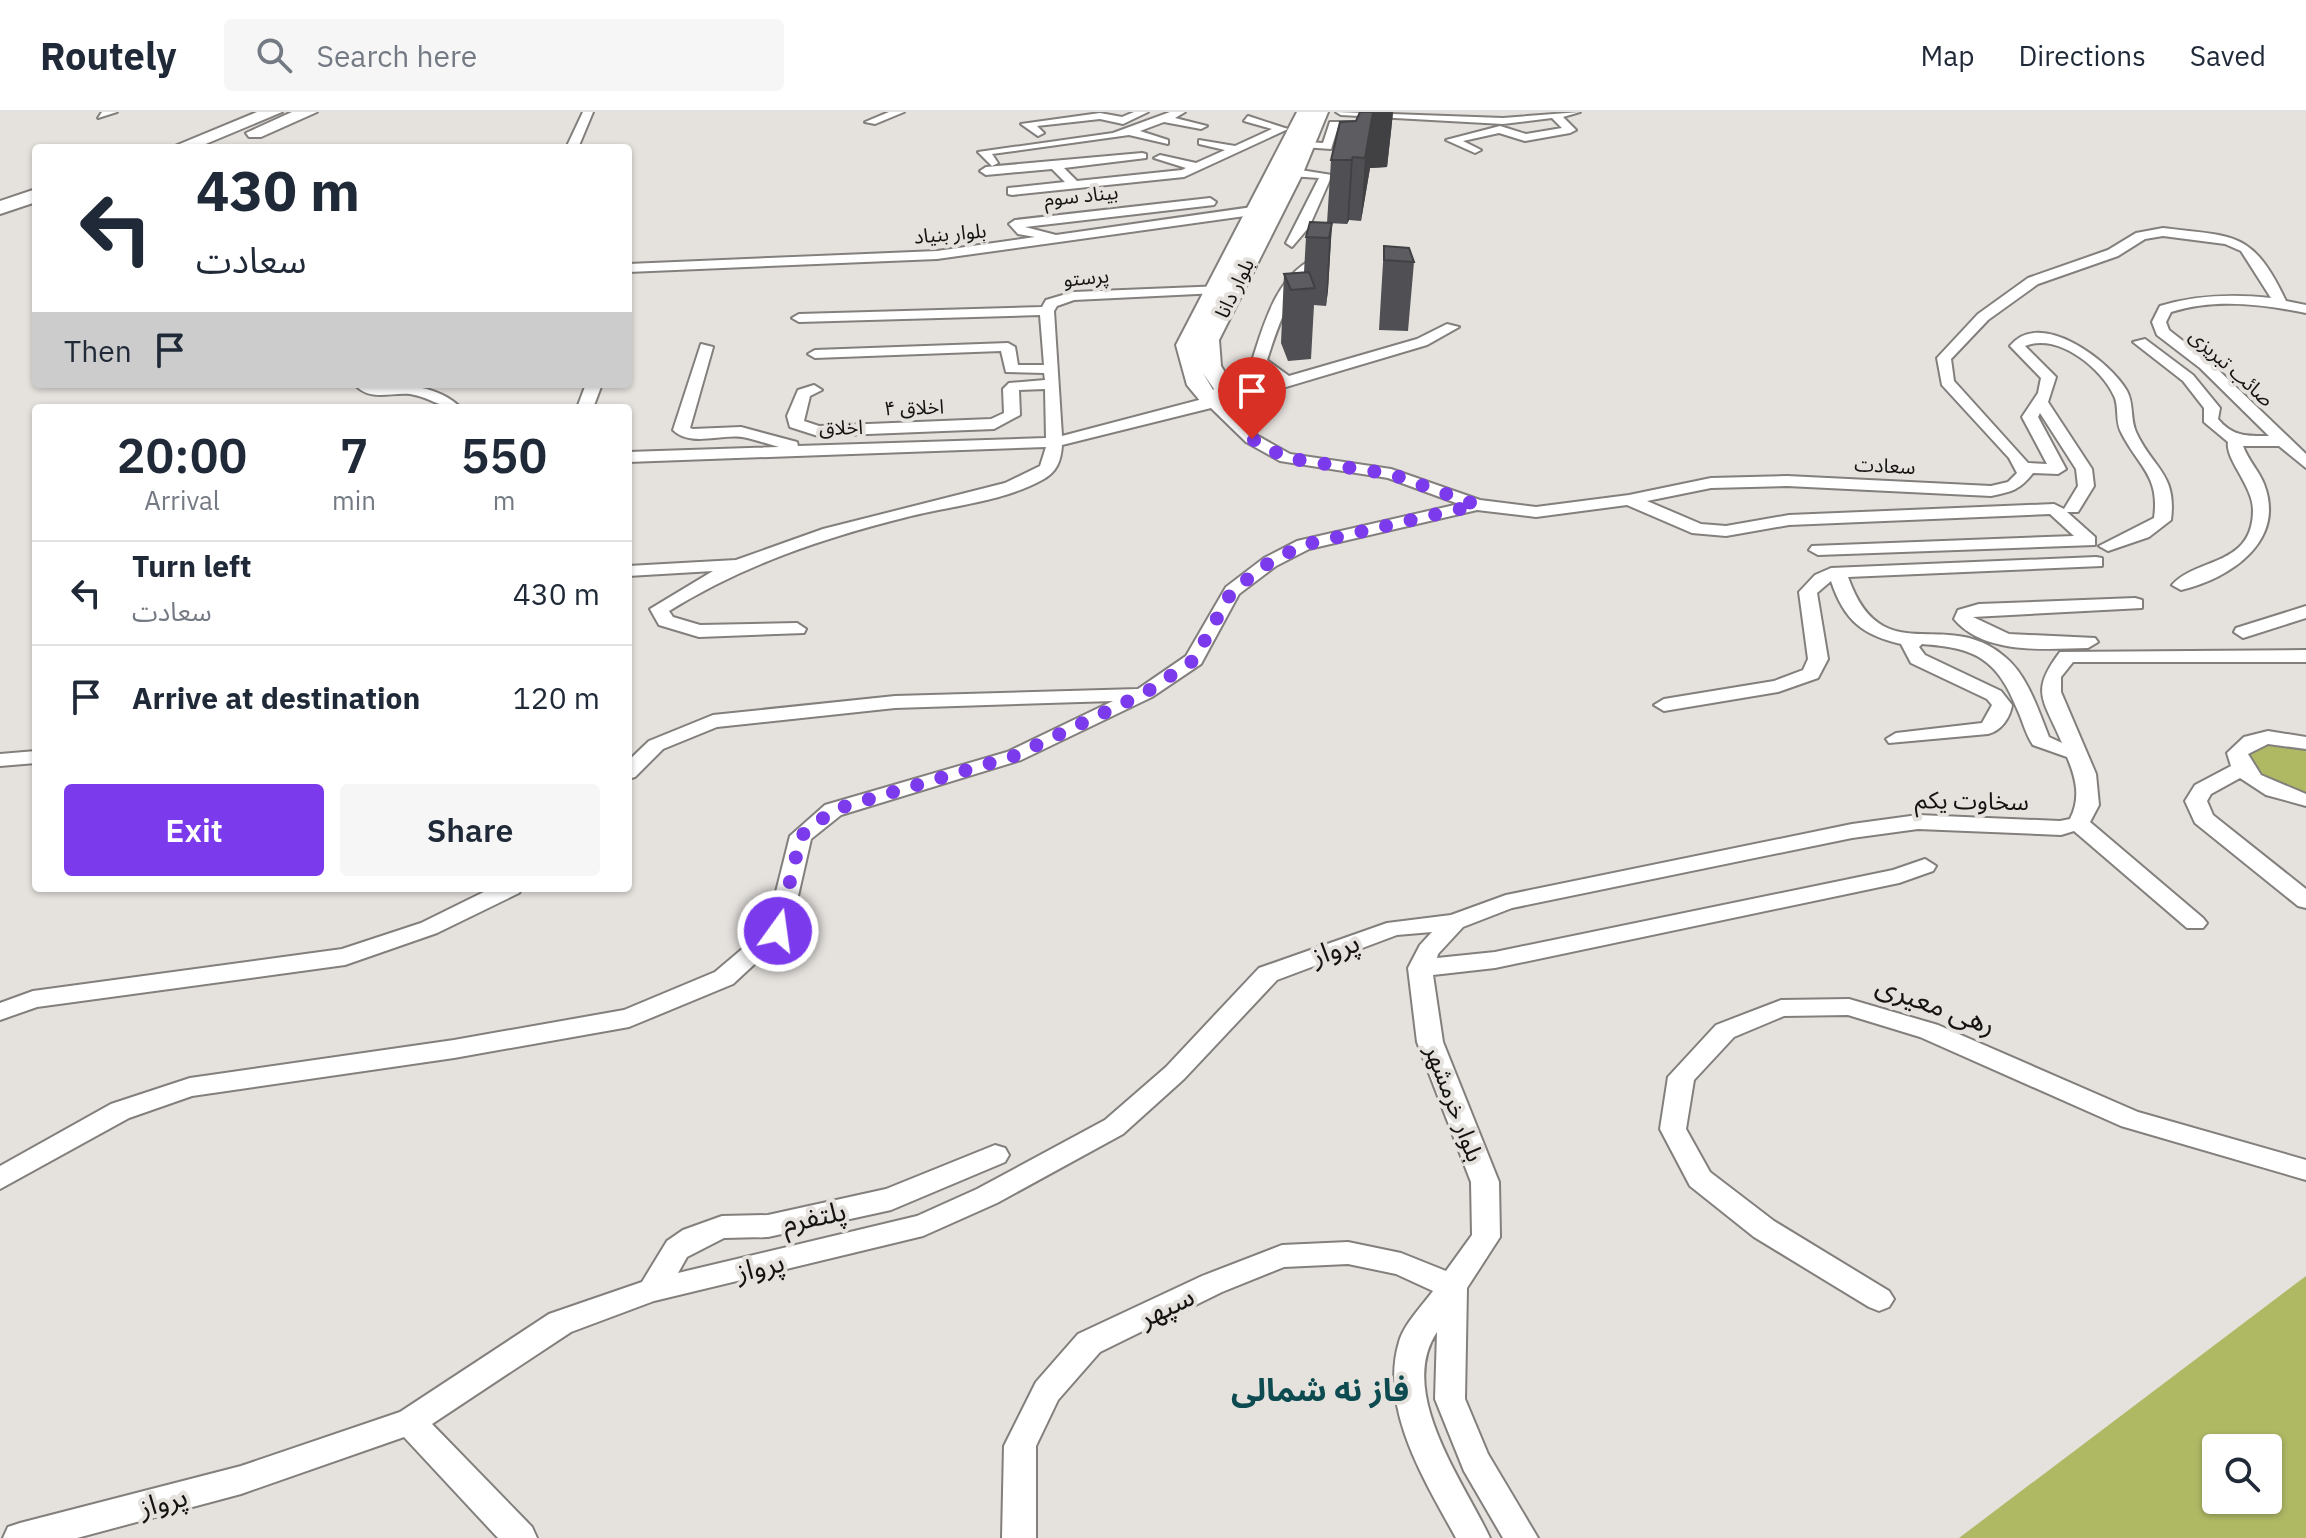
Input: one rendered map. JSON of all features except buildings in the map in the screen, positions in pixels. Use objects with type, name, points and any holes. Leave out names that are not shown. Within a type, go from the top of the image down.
[{"type":"main road","points":[[190,144],[241,112]]},
{"type":"main road","points":[[190,144],[257,112]]},
{"type":"main road","points":[[191,144],[273,112]]},
{"type":"main road","points":[[191,144],[290,112]]},
{"type":"main road","points":[[226,144],[308,112]]},
{"type":"main road","points":[[0,211],[32,199]]},
{"type":"main road","points":[[0,223],[32,211]]},
{"type":"street","points":[[561,144],[573,112]]},
{"type":"street","points":[[574,144],[588,112]]},
{"type":"street","points":[[871,122],[899,112]]},
{"type":"street","points":[[1075,185],[1027,124],[1100,116],[1123,121],[1143,112]]},
{"type":"street","points":[[1142,156],[989,167],[984,152],[1040,139],[1068,141],[1132,132],[1180,112]]},
{"type":"street","points":[[1264,154],[1305,112]]},
{"type":"street","points":[[1307,145],[1320,112]]},
{"type":"street","points":[[1341,112],[1503,121],[1575,112]]},
{"type":"street","points":[[1475,150],[1452,140],[1500,129],[1525,138],[1570,130],[1556,116]]},
{"type":"street","points":[[1166,119],[1201,126]]},
{"type":"street","points":[[1214,403],[1204,396],[1189,365],[1187,345],[1263,214],[1264,154],[1282,129],[1248,119]]},
{"type":"street","points":[[1012,191],[1158,178],[1307,145],[1327,147],[1334,124],[1364,125],[1359,140]]},
{"type":"street","points":[[1132,132],[1164,142]]},
{"type":"street","points":[[1217,136],[1326,175],[1303,227],[1292,243]]},
{"type":"street","points":[[1068,141],[1078,154]]},
{"type":"street","points":[[1203,142],[1264,154]]},
{"type":"street","points":[[1160,158],[1198,167]]},
{"type":"street","points":[[1178,195],[1190,205]]},
{"type":"street","name":"بیناد سوم","points":[[1080,238],[1062,240],[1014,227],[1030,216],[1123,206],[1190,205],[1221,201]]},
{"type":"street","name":"بلوار بنیاد","points":[[632,268],[937,255],[1263,214]]},
{"type":"street","name":"بلوار بنیاد","points":[[632,275],[1029,253],[1263,214]]},
{"type":"street","name":"بلوار دانا","points":[[1214,403],[1225,390],[1207,358],[1209,340],[1263,214]]},
{"type":"street","points":[[2108,546],[2143,533],[2162,520],[2166,501],[2158,471],[2127,431],[2124,403],[2116,387],[2072,344],[2028,339],[2017,346],[2049,377],[2030,417],[2058,469],[2022,468],[2016,456],[1947,382],[1944,358],[1983,317],[2033,281],[2113,253],[2141,236],[2175,233],[2228,240],[2246,248],[2280,303],[2306,309]]},
{"type":"street","points":[[1287,382],[1259,361],[1282,295],[1297,275],[1320,260]]},
{"type":"street","name":"پرستو","points":[[1056,442],[1047,311],[1051,303],[1073,296],[1218,289]]},
{"type":"street","name":"صائب تبریزی","points":[[2280,303],[2192,301],[2165,309],[2159,322],[2162,332],[2205,365],[2306,463]]},
{"type":"street","points":[[799,318],[1047,311]]},
{"type":"street","points":[[797,629],[699,631],[666,621],[659,609],[682,594],[744,564],[817,537],[1032,479],[1052,464],[1056,442],[1287,382],[1422,342],[1452,327]]},
{"type":"street","points":[[2140,342],[2188,378],[2212,408],[2210,419],[2223,435],[2240,441],[2282,441]]},
{"type":"street","points":[[706,347],[681,430],[691,434],[749,433],[812,450]]},
{"type":"street","points":[[815,354],[1008,347],[1011,369],[1050,376]]},
{"type":"street","name":"اخلاق ۴","points":[[814,390],[803,393],[795,416],[796,424],[818,431],[994,424],[1012,415],[1011,389],[1014,386],[1050,376]]},
{"type":"street","points":[[370,388],[376,391],[412,390],[447,404]]},
{"type":"street","points":[[2040,401],[2084,469],[2086,486],[2072,508]]},
{"type":"street","name":"سعادت","points":[[1214,403],[1252,439],[1286,458],[1391,474],[1477,505],[1536,512],[1726,483],[1874,484],[1991,491],[2014,486],[2025,473],[2022,468]]},
{"type":"street","points":[[2181,585],[2231,563],[2252,544],[2261,525],[2261,501],[2255,482],[2234,445],[2240,441]]},
{"type":"street","name":"اخلاق","points":[[632,457],[1056,442]]},
{"type":"street","points":[[1629,500],[1698,529],[1726,531],[1789,520],[2054,509],[2089,541],[1818,550]]},
{"type":"street","points":[[0,1179],[120,1111],[190,1087],[454,1049],[629,1018],[724,978],[778,931],[801,836],[833,810],[1014,756],[1145,693],[1194,660],[1232,591],[1270,562],[1303,545],[1339,534],[1477,505]]},
{"type":"street","points":[[1664,705],[1778,686],[1811,674],[1818,659],[1808,592],[1821,579],[1837,572],[2096,562]]},
{"type":"street","points":[[632,571],[744,564]]},
{"type":"street","points":[[1837,572],[1850,611],[1863,624],[1882,634],[1912,641],[1944,639],[1994,654],[2020,690],[2040,741],[2054,748],[2077,752]]},
{"type":"street","points":[[2135,604],[1979,610],[1965,614],[1963,619],[1977,630],[2025,644],[2147,640],[2186,655]]},
{"type":"street","points":[[2243,632],[2306,612]]},
{"type":"street","points":[[1896,739],[1988,728],[2000,715],[2002,705],[1994,695],[1918,659],[1909,646],[1912,641]]},
{"type":"street","points":[[2195,923],[2078,823],[2088,805],[2085,774],[2051,692],[2051,677],[2067,656],[2306,656]]},
{"type":"street","points":[[632,769],[656,745],[713,721],[895,702],[1145,693]]},
{"type":"street","points":[[2305,801],[2261,784],[2242,768],[2237,753],[2243,744],[2255,739],[2306,743]]},
{"type":"street","points":[[0,760],[32,757]]},
{"type":"street","points":[[2242,768],[2203,790],[2196,801],[2203,818],[2306,901]]},
{"type":"street","name":"سخاوت یکم","points":[[1455,922],[1506,902],[1852,831],[1918,822],[2061,828],[2078,823]]},
{"type":"street","points":[[1420,968],[1495,960],[1630,934],[1899,876],[1925,866]]},
{"type":"street","points":[[0,1012],[33,999],[345,957],[429,928],[503,892]]},
{"type":"street","points":[[1420,968],[1428,951],[1455,922]]},
{"type":"street","name":"پرواز","points":[[20,1538],[241,1480],[410,1422],[560,1323],[652,1290],[923,1225],[987,1196],[1114,1127],[1175,1073],[1268,974],[1310,956],[1395,928],[1455,922]]},
{"type":"street","name":"بلوار خرمشهر","points":[[1420,968],[1430,1042],[1485,1182],[1486,1237],[1414,1341],[1407,1386],[1435,1469],[1473,1538]]},
{"type":"street","name":"رهی معیری","points":[[1879,1299],[1764,1229],[1700,1179],[1673,1129],[1681,1077],[1725,1031],[1781,1008],[1849,1007],[1929,1031],[2130,1119],[2306,1170]]},
{"type":"street","name":"پلتفرم","points":[[652,1290],[677,1249],[693,1238],[722,1227],[768,1226],[891,1199],[995,1155]]},
{"type":"street","name":"سپهر","points":[[1019,1538],[1020,1446],[1047,1391],[1089,1343],[1212,1284],[1282,1256],[1348,1253],[1401,1264],[1453,1287]]},
{"type":"street","points":[[1453,1287],[1450,1399],[1475,1461],[1521,1538]]},
{"type":"street","points":[[410,1422],[520,1538]]},
{"type":"green space","points":[[2275,743],[2306,748],[2306,793],[2272,782],[2253,764],[2249,756],[2253,749]]},
{"type":"green space","points":[[2306,1276],[2306,1538],[1959,1538]]},
{"type":"district","name":"فاز نه شمالی","points":[[1320,1389]]},
{"type":"route","points":[[778,931],[801,836],[833,810],[1014,756],[1145,693],[1194,660],[1232,591],[1270,562],[1303,545],[1339,534],[1477,505],[1391,474],[1314,465],[1286,458],[1270,452],[1252,439]]}]
